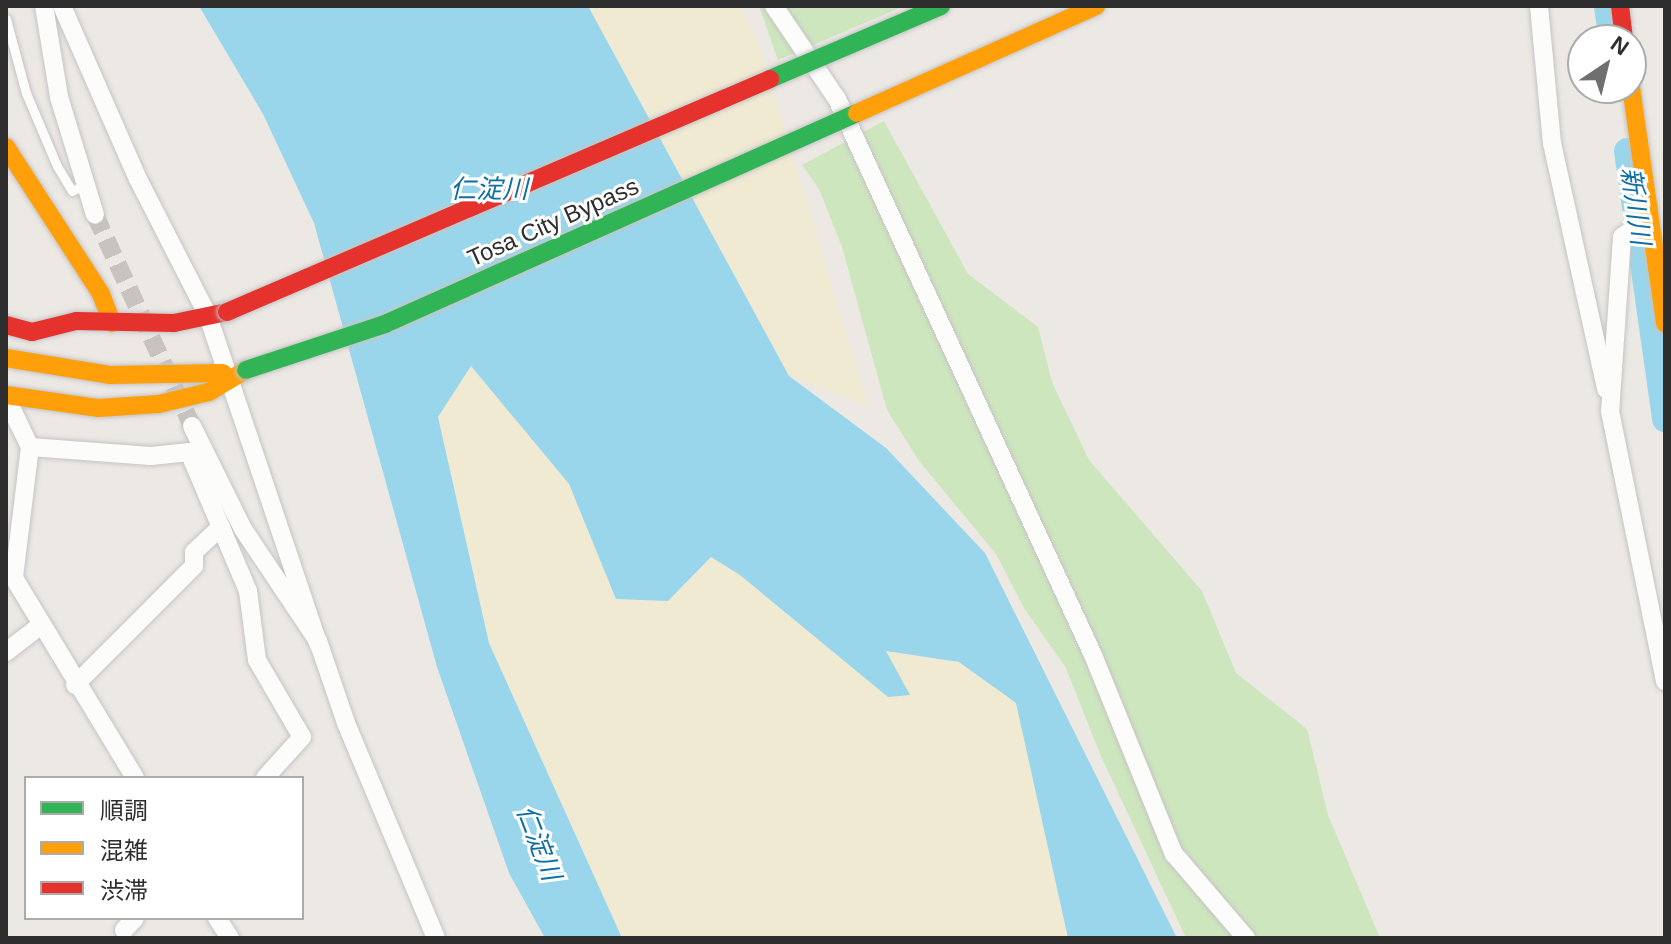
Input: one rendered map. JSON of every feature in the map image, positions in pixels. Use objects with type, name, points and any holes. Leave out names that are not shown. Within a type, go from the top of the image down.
[{"type":"main road","name":"Tosa City Bypass","points":[[6,325],[32,332],[76,321],[174,323],[227,312],[941,6]]},
{"type":"main road","name":"Tosa City Bypass","points":[[6,358],[110,375],[236,374],[385,324],[1096,6]]},
{"type":"main road","points":[[1633,104],[1665,324]]},
{"type":"main road","points":[[6,147],[101,294],[112,323]]},
{"type":"main road","points":[[6,396],[99,408],[129,406],[209,392],[236,374]]},
{"type":"street","points":[[44,6],[59,97],[95,215]]},
{"type":"street","points":[[62,6],[138,179],[236,374],[319,645],[436,938]]},
{"type":"street","points":[[774,6],[837,99],[1087,640],[1174,854],[1246,938]]},
{"type":"street","points":[[1539,6],[1552,143],[1665,681]]},
{"type":"street","points":[[1610,409],[1622,237],[1649,218]]},
{"type":"street","points":[[6,396],[30,447],[14,578],[75,685],[134,776]]},
{"type":"street","points":[[192,426],[196,451],[221,527],[248,591],[257,660],[302,737],[267,776]]},
{"type":"street","points":[[30,447],[151,456],[196,451]]},
{"type":"street","points":[[196,451],[319,645]]},
{"type":"street","points":[[75,685],[194,566],[194,552],[221,527]]},
{"type":"street","points":[[6,652],[41,625]]},
{"type":"street","points":[[218,920],[230,938]]},
{"type":"lane","points":[[6,19],[26,93],[57,166],[72,191],[85,184]]},
{"type":"green space","points":[[759,6],[904,6],[778,60]]},
{"type":"green space","points":[[884,121],[968,274],[1038,327],[1052,382],[1089,460],[1202,591],[1236,673],[1307,729],[1328,815],[1380,938],[1186,938],[1100,754],[1066,668],[1024,608],[996,554],[919,461],[887,410],[842,247],[819,189],[802,165]]},
{"type":"sand","points":[[588,6],[740,6],[761,49],[868,406],[789,376]]},
{"type":"sand","points":[[471,366],[569,484],[616,599],[668,601],[711,557],[885,651],[958,662],[1016,702],[1068,938],[622,938],[489,643],[438,417]]},
{"type":"water","name":"仁淀川","points":[[199,6],[588,6],[789,376],[886,448],[985,553],[1177,938],[1068,938],[1016,703],[959,662],[886,651],[910,695],[888,697],[740,575],[711,557],[668,601],[616,599],[569,484],[471,366],[438,417],[489,643],[622,938],[545,938],[509,873],[437,667],[314,223],[263,114]]},
{"type":"waterway","name":"新川川","points":[[1607,6],[1610,24]]},
{"type":"waterway","name":"新川川","points":[[1627,151],[1665,419]]},
{"type":"tunnel","points":[[95,215],[192,426]]},
{"type":"traffic: slow","points":[[857,113],[1096,6]]},
{"type":"traffic: slow","points":[[1633,104],[1665,324]]},
{"type":"traffic: slow","points":[[6,147],[101,294],[112,323]]},
{"type":"traffic: slow","points":[[6,358],[110,375],[223,373]]},
{"type":"traffic: slow","points":[[6,395],[99,408],[159,404],[209,392],[246,370]]},
{"type":"traffic: jam","points":[[1620,6],[1622,24]]},
{"type":"traffic: jam","points":[[227,312],[770,79]]},
{"type":"traffic: jam","points":[[6,325],[32,332],[76,321],[174,323],[227,312]]},
{"type":"traffic: fast","points":[[770,79],[941,6]]},
{"type":"traffic: fast","points":[[246,370],[385,324],[857,113]]}]
